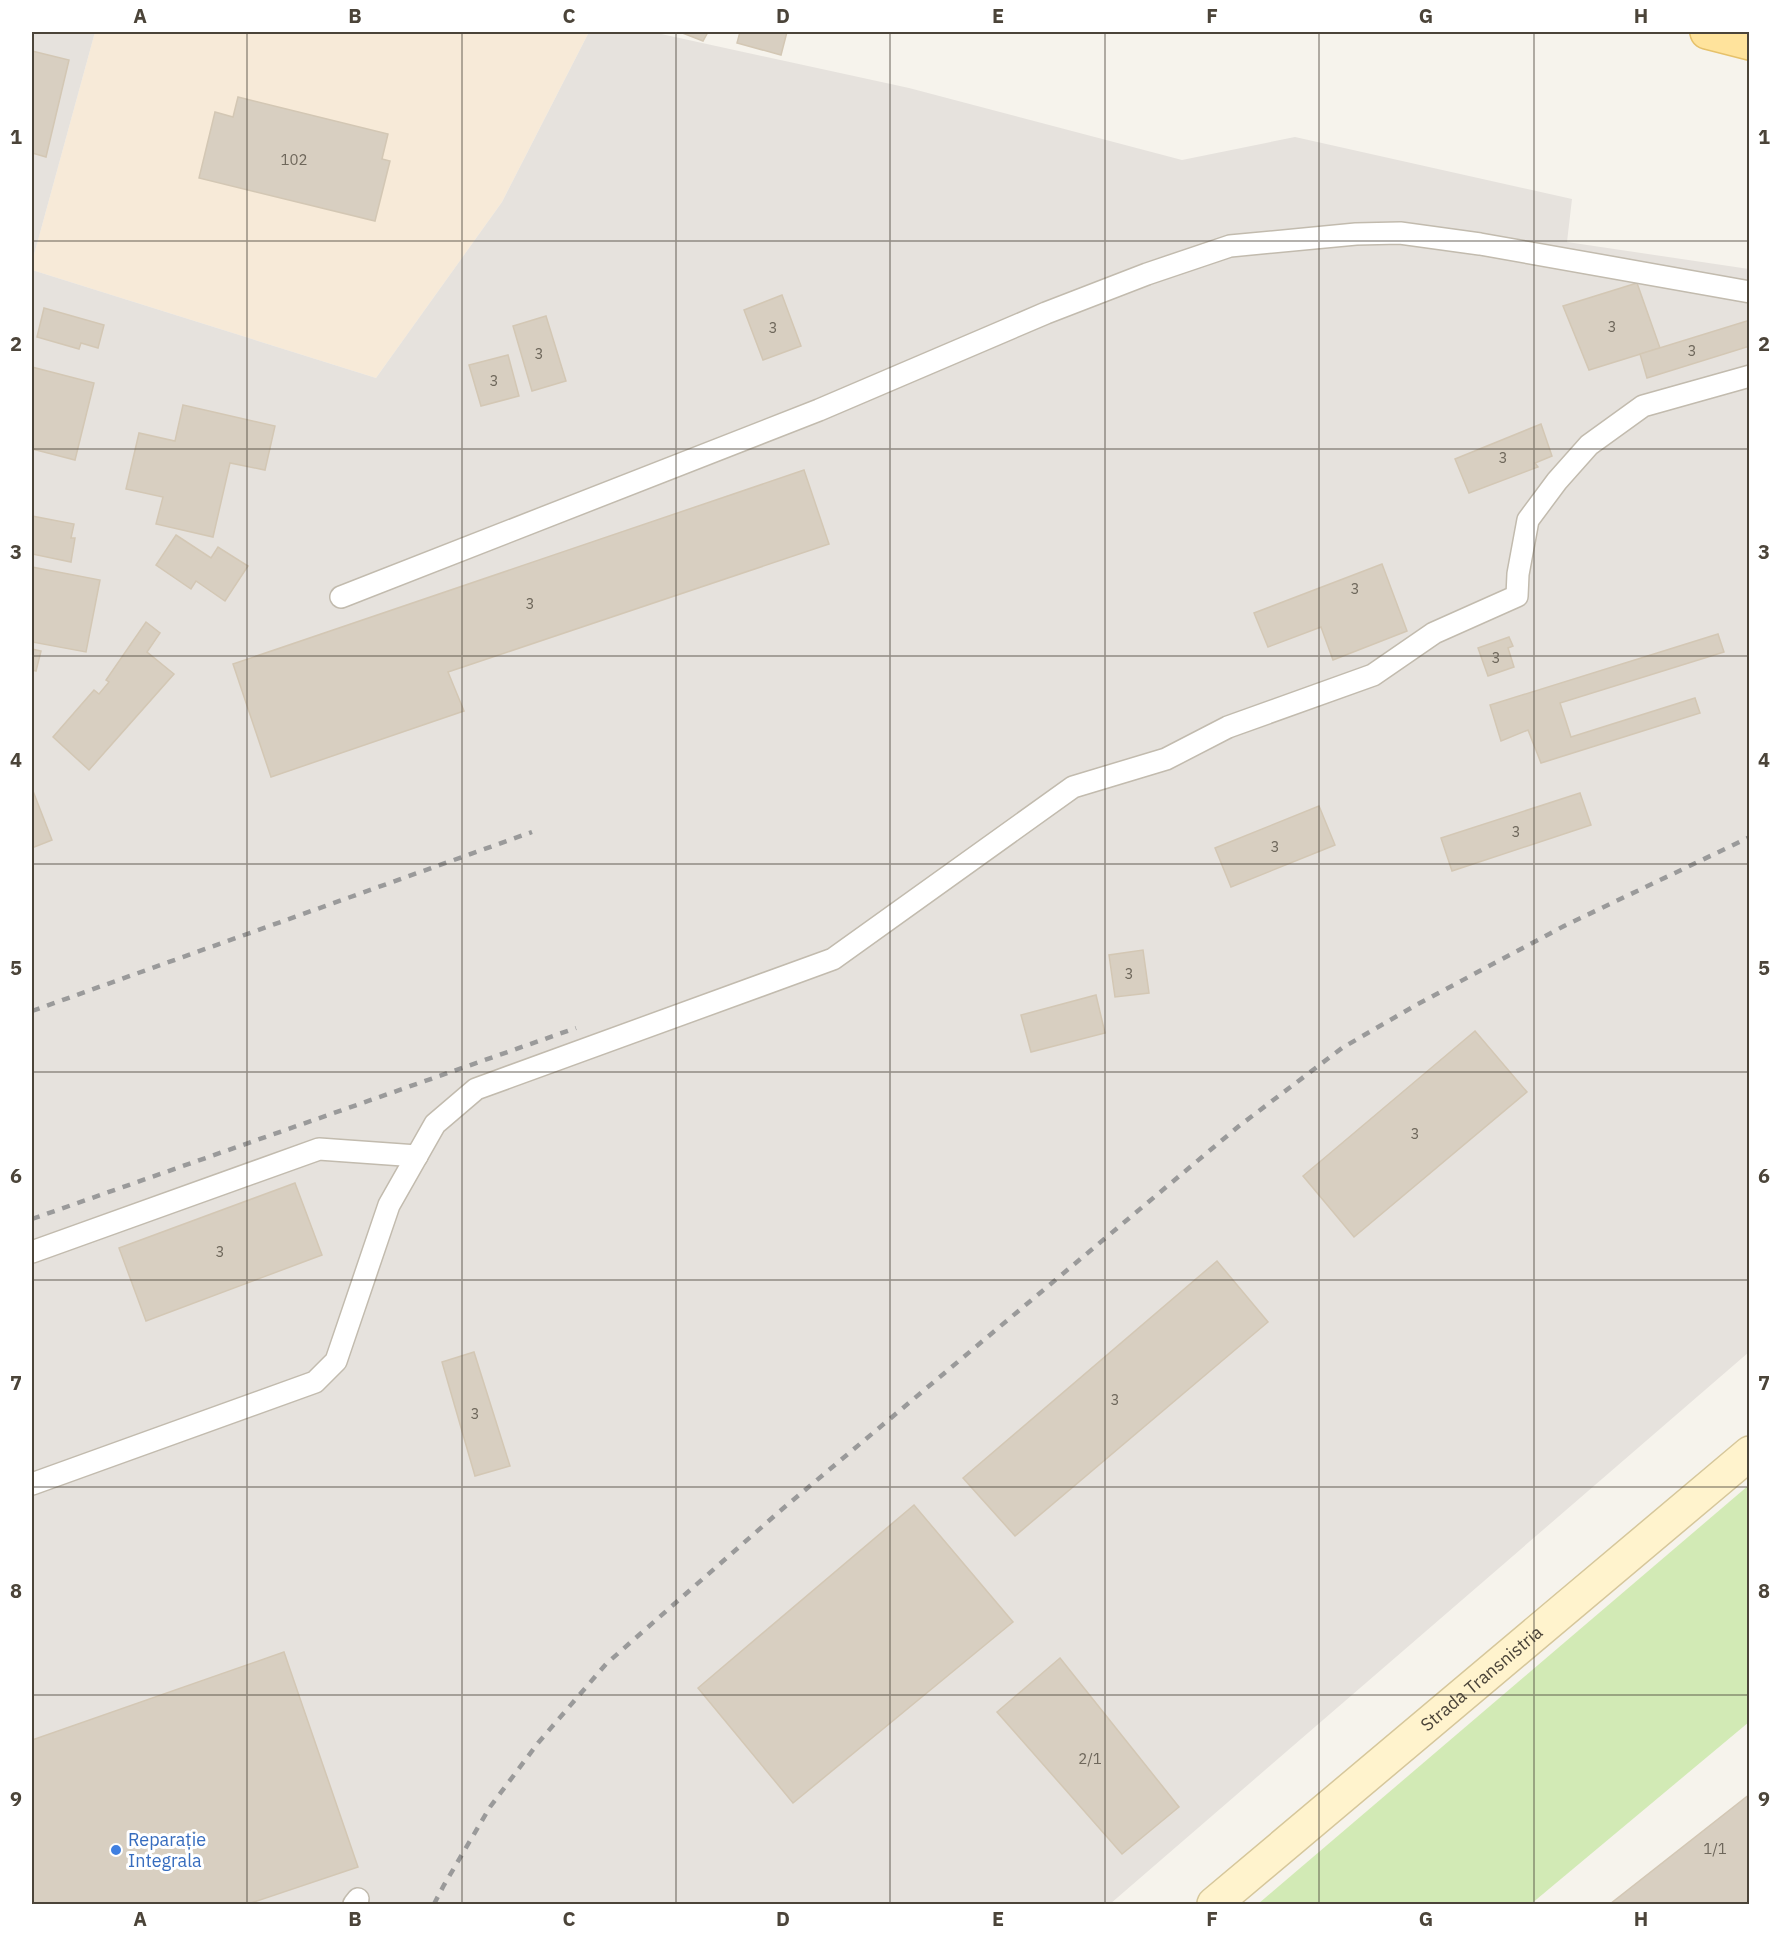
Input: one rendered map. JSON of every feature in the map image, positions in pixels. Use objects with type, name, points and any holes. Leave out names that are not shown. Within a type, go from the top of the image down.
[{"type":"main road","points":[[1707,32],[1749,44]]},
{"type":"street","name":"Strada Transnistria","points":[[1214,1905],[1749,1453]]},
{"type":"lane","points":[[341,597],[819,410],[1056,309],[1147,274],[1230,246],[1356,234],[1400,233],[1480,244],[1749,292]]},
{"type":"lane","points":[[32,1484],[315,1382],[336,1361],[389,1204],[435,1124],[476,1089],[833,959],[1073,787],[1166,759],[1228,727],[1373,675],[1434,633],[1517,596],[1518,574],[1528,520],[1557,481],[1589,445],[1643,406],[1749,376]]},
{"type":"lane","points":[[32,1252],[319,1149],[417,1156]]},
{"type":"shaded area","points":[[32,32],[95,32],[32,262]]},
{"type":"shaded area","points":[[95,32],[589,32],[502,202],[376,378],[32,270],[32,262]]},
{"type":"shaded area","points":[[589,32],[652,32],[909,88],[1182,160],[1295,137],[1572,199],[1567,242],[1749,269],[1749,1352],[1110,1904],[32,1904],[32,270],[376,378],[502,202]]},
{"type":"green space","points":[[1749,1485],[1749,1722],[1531,1904],[1258,1904]]},
{"type":"building","points":[[680,32],[708,32],[703,41]]},
{"type":"building","points":[[740,32],[787,32],[781,55],[737,43]]},
{"type":"building","points":[[32,51],[69,60],[46,157],[32,153]]},
{"type":"building","points":[[238,97],[388,134],[382,159],[390,161],[375,221],[199,178],[215,112],[233,117]]},
{"type":"building","points":[[1637,283],[1660,348],[1589,370],[1563,306]]},
{"type":"building","points":[[782,295],[801,346],[763,360],[744,310]]},
{"type":"building","points":[[44,308],[104,325],[98,348],[81,343],[79,349],[37,337]]},
{"type":"building","points":[[546,316],[566,381],[532,391],[513,326]]},
{"type":"building","points":[[1750,320],[1750,346],[1647,378],[1640,354]]},
{"type":"building","points":[[508,355],[519,396],[481,406],[469,365]]},
{"type":"building","points":[[32,367],[94,383],[75,460],[32,449]]},
{"type":"building","points":[[183,405],[275,426],[265,470],[230,463],[213,537],[156,524],[163,497],[126,489],[139,433],[175,441]]},
{"type":"building","points":[[1541,424],[1552,456],[1535,463],[1538,467],[1469,493],[1455,459]]},
{"type":"building","points":[[804,470],[829,544],[448,672],[464,711],[271,777],[233,664]]},
{"type":"building","points":[[32,516],[74,524],[71,538],[75,538],[71,562],[32,554]]},
{"type":"building","points":[[176,535],[211,558],[218,547],[248,566],[225,601],[196,581],[191,589],[156,565]]},
{"type":"building","points":[[1382,564],[1407,631],[1333,660],[1321,627],[1268,647],[1254,613]]},
{"type":"building","points":[[32,567],[100,580],[86,652],[32,642]]},
{"type":"building","points":[[146,622],[160,633],[147,652],[174,674],[89,770],[53,737],[94,690],[99,694],[109,682],[106,680]]},
{"type":"building","points":[[1718,634],[1724,652],[1560,703],[1571,737],[1695,698],[1700,713],[1541,763],[1528,730],[1501,741],[1490,705]]},
{"type":"building","points":[[1509,637],[1513,646],[1508,648],[1514,667],[1488,676],[1478,648]]},
{"type":"building","points":[[32,649],[41,651],[36,671],[32,670]]},
{"type":"building","points":[[32,791],[52,840],[32,848]]},
{"type":"building","points":[[1580,793],[1591,825],[1452,871],[1441,838]]},
{"type":"building","points":[[1319,806],[1335,845],[1231,887],[1215,848]]},
{"type":"building","points":[[1143,950],[1149,993],[1115,997],[1109,955]]},
{"type":"building","points":[[1096,995],[1105,1033],[1031,1052],[1021,1015]]},
{"type":"building","points":[[1475,1031],[1527,1092],[1354,1237],[1303,1176]]},
{"type":"building","points":[[295,1183],[322,1255],[146,1321],[119,1248]]},
{"type":"building","points":[[1217,1261],[1268,1322],[1015,1536],[963,1478]]},
{"type":"building","points":[[474,1352],[510,1466],[475,1476],[442,1362]]},
{"type":"building","points":[[914,1505],[1013,1622],[793,1803],[698,1688]]},
{"type":"building","points":[[284,1652],[358,1867],[248,1904],[32,1904],[32,1740]]},
{"type":"building","points":[[1060,1658],[1179,1807],[1122,1854],[997,1712]]},
{"type":"building","points":[[1750,1794],[1750,1904],[1610,1904]]},
{"type":"railway","points":[[32,1011],[532,832]]},
{"type":"railway","points":[[434,1904],[490,1807],[538,1743],[606,1664],[780,1511],[1239,1126],[1342,1048],[1416,1005],[1564,926],[1750,837]]},
{"type":"railway","points":[[32,1219],[576,1028]]},
{"type":"place","name":"Reparație Integrala","points":[[116,1850]]}]
